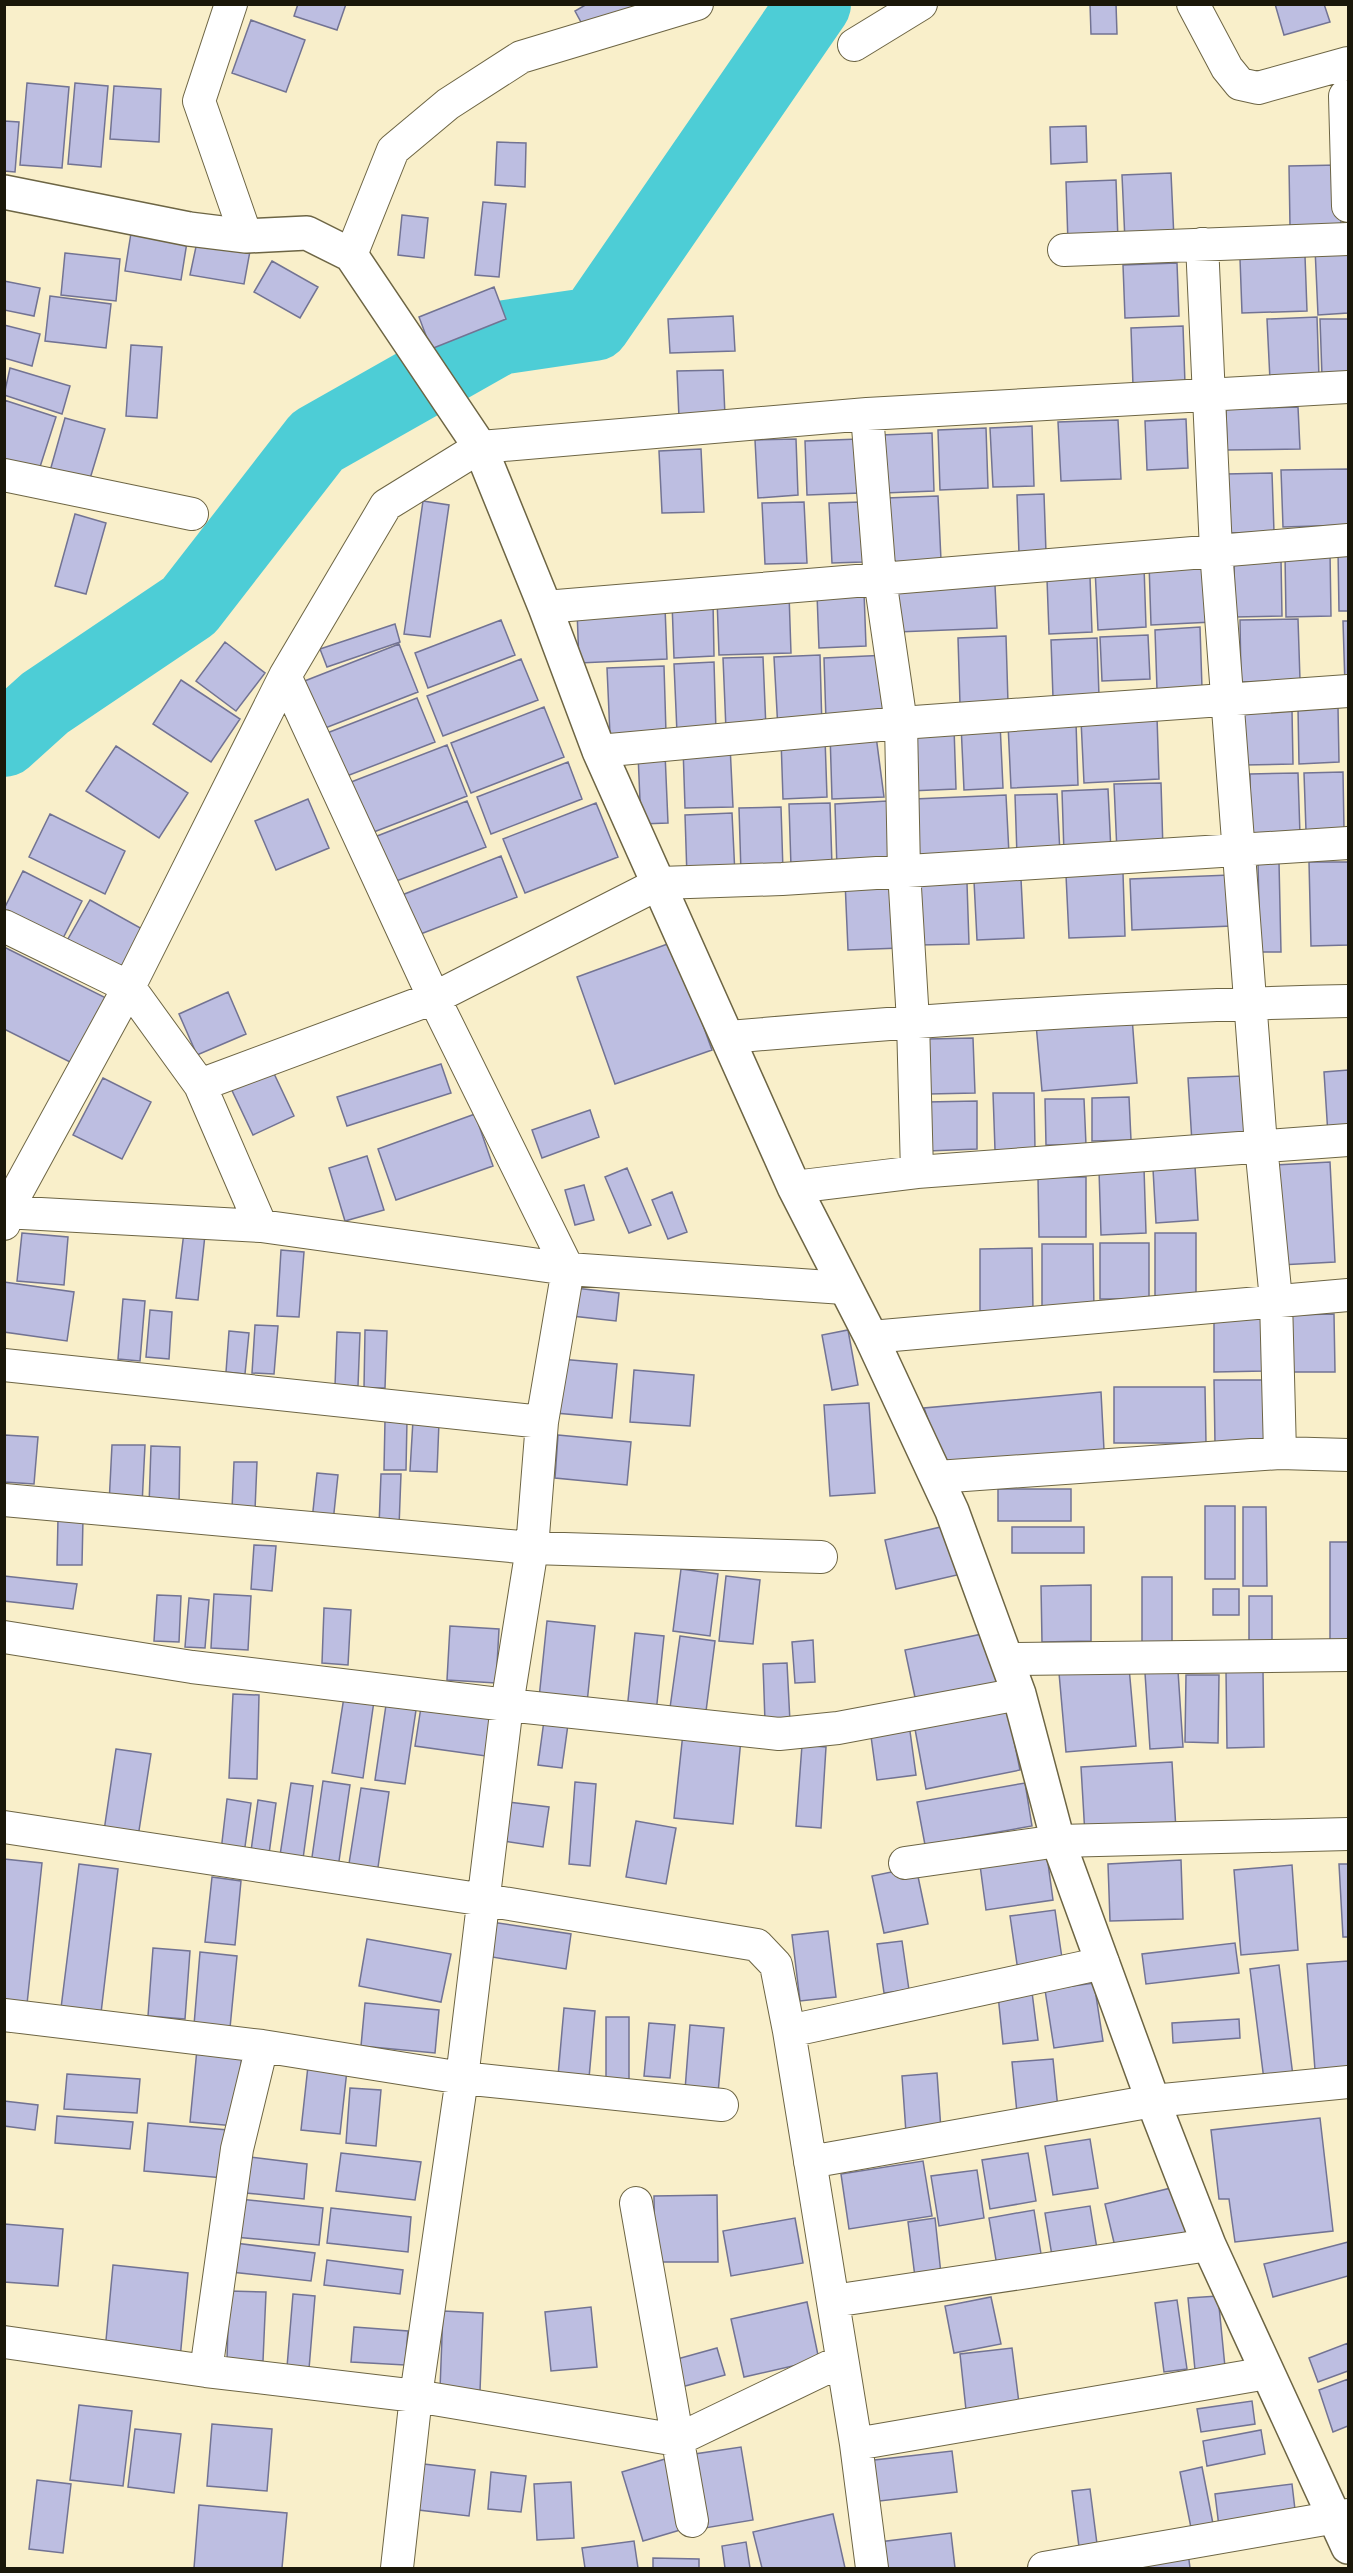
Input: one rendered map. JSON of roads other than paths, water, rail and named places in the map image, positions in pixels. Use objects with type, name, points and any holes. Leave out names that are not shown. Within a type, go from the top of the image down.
[{"type":"street","points":[[231,4],[199,102],[246,236]]},
{"type":"street","points":[[351,255],[393,150],[448,104],[521,57],[697,4]]},
{"type":"street","points":[[854,45],[921,4]]},
{"type":"street","points":[[1193,4],[1227,68],[1240,84],[1258,88],[1348,63]]},
{"type":"street","points":[[1344,96],[1348,206]]},
{"type":"street","points":[[4,192],[189,230],[246,236],[308,234],[351,255],[395,317],[480,447],[545,606],[599,751],[729,1037],[794,1187],[871,1337],[937,1477],[1007,1659],[1019,1694],[1058,1841],[1153,2101],[1209,2246],[1267,2373],[1342,2515],[1348,2547]]},
{"type":"street","points":[[1064,250],[1348,239]]},
{"type":"street","points":[[1202,244],[1216,550],[1261,1145],[1276,1300],[1280,1453]]},
{"type":"street","points":[[844,1288],[568,1269],[261,1226],[5,1216],[129,987],[285,676],[386,505],[480,447],[867,414],[1348,387]]},
{"type":"street","points":[[867,414],[880,579],[901,723],[904,871],[914,1021],[917,1172]]},
{"type":"street","points":[[4,475],[192,514]]},
{"type":"street","points":[[545,606],[1348,540]]},
{"type":"street","points":[[285,676],[434,998],[568,1269],[542,1422],[532,1548],[507,1705],[462,2078],[416,2396],[397,2568]]},
{"type":"street","points":[[599,751],[901,723],[1348,691]]},
{"type":"street","points":[[200,1085],[434,998],[660,883],[904,871],[1348,843]]},
{"type":"street","points":[[4,926],[129,987],[200,1085],[261,1226]]},
{"type":"street","points":[[729,1037],[914,1021],[1250,1003],[1348,1001]]},
{"type":"street","points":[[794,1187],[917,1172],[1348,1140]]},
{"type":"street","points":[[871,1337],[1348,1295]]},
{"type":"street","points":[[4,1365],[542,1422]]},
{"type":"street","points":[[937,1477],[1280,1453],[1348,1455]]},
{"type":"street","points":[[4,1500],[532,1548],[821,1557]]},
{"type":"street","points":[[4,1637],[192,1667],[507,1705],[779,1734],[838,1728],[1019,1694]]},
{"type":"street","points":[[1007,1659],[1348,1655]]},
{"type":"street","points":[[4,1827],[485,1900],[757,1945],[776,1965],[789,2031],[856,2444],[872,2568]]},
{"type":"street","points":[[905,1863],[1058,1841],[1348,1834]]},
{"type":"street","points":[[789,2031],[1103,1963]]},
{"type":"street","points":[[4,2015],[262,2046],[462,2078],[722,2105]]},
{"type":"street","points":[[206,2371],[237,2149],[262,2046]]},
{"type":"street","points":[[810,2162],[1153,2101],[1348,2082]]},
{"type":"street","points":[[636,2203],[692,2521]]},
{"type":"street","points":[[833,2301],[1209,2246]]},
{"type":"street","points":[[4,2342],[206,2371],[416,2396],[677,2440],[841,2361]]},
{"type":"street","points":[[856,2444],[1267,2373]]},
{"type":"street","points":[[1044,2568],[1342,2515]]},
{"type":"waterway","points":[[4,740],[45,703],[189,606],[317,441],[499,338],[594,324],[814,4]]}]
